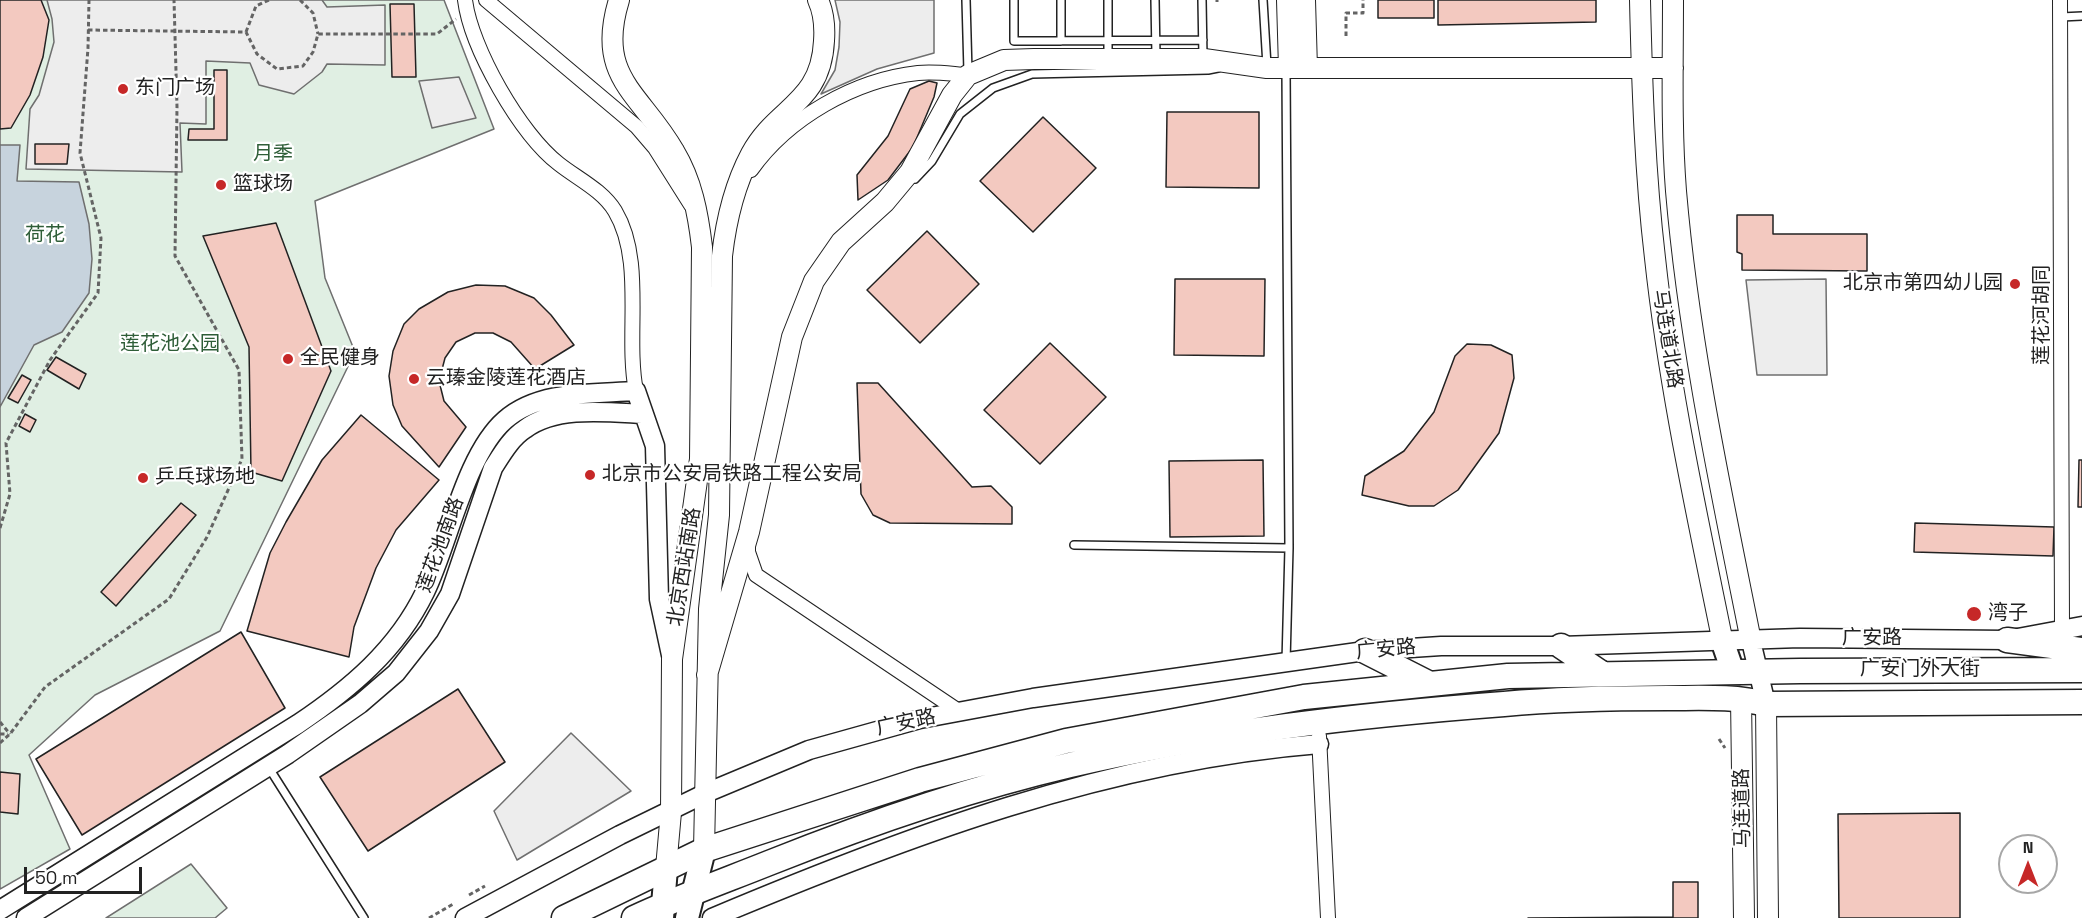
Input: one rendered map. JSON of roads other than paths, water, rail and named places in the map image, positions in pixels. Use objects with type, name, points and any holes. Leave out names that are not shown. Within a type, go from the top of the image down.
[{"type":"highway","points":[[2007,640],[2082,650]]},
{"type":"highway","points":[[1561,646],[1601,674]]},
{"type":"highway","points":[[1365,651],[1428,683]]},
{"type":"highway","name":"广安门外大街","points":[[1757,673],[2082,670]]},
{"type":"highway","name":"广安路","points":[[564,918],[704,850],[920,780],[1066,741],[1304,697],[1428,683],[1508,676],[1757,673]]},
{"type":"highway","points":[[634,918],[662,911],[700,889],[828,839],[915,809],[1069,765],[1153,748],[1319,733],[1552,700],[1741,698],[1766,704]]},
{"type":"highway","name":"广安门外大街","points":[[1766,704],[2082,702]]},
{"type":"main road","name":"北京西站南路","points":[[619,0],[612,26],[613,54],[620,77],[673,149],[688,179],[698,215],[702,247],[700,459],[672,659],[671,812],[662,911]]},
{"type":"main road","name":"北京西站南路","points":[[687,918],[700,889],[704,850],[709,609],[719,515],[722,256],[726,221],[751,153],[773,125],[802,98],[815,81],[823,57],[825,27],[818,0]]},
{"type":"main road","name":"马连道北路","points":[[1640,0],[1641,69],[1648,186],[1669,360],[1723,643],[1733,672]]},
{"type":"main road","name":"马连道北路","points":[[1673,0],[1676,188],[1698,374],[1751,641]]},
{"type":"main road","points":[[707,675],[749,532],[792,337],[814,281],[841,242],[885,202],[910,172],[952,95],[968,75],[1004,60],[1108,50],[1203,50],[1232,64],[1291,68],[1673,68]]},
{"type":"main road","name":"马连道路","points":[[1741,698],[1744,918]]},
{"type":"main road","name":"马连道路","points":[[1766,704],[1768,918]]},
{"type":"street","points":[[486,0],[637,127],[655,148],[698,215]]},
{"type":"street","points":[[1284,0],[1291,68]]},
{"type":"street","points":[[1291,68],[1298,0]]},
{"type":"street","points":[[1291,68],[1308,0]]},
{"type":"street","name":"莲花河胡同","points":[[2060,0],[2062,629]]},
{"type":"street","points":[[465,5],[475,38],[519,122],[557,164],[590,186],[614,210],[628,240],[631,272],[631,365],[642,414],[655,446],[659,599],[672,659]]},
{"type":"street","points":[[736,191],[760,156],[808,113],[870,84],[917,73],[968,75]]},
{"type":"street","name":"莲花池南路","points":[[0,910],[298,724],[332,701],[382,656],[410,619],[425,592],[476,460],[489,438],[504,420],[529,405],[546,400],[636,391]]},
{"type":"street","name":"莲花池南路","points":[[26,918],[268,767],[360,704],[396,673],[429,631],[450,594],[493,468],[503,451],[525,429],[556,416],[600,411],[642,414]]},
{"type":"street","points":[[749,532],[748,552],[756,575],[960,712]]},
{"type":"street","name":"广安路","points":[[671,812],[706,793],[809,750],[867,731],[1033,698],[1365,651],[1441,646],[1723,643],[1800,638],[2007,640],[2082,626]]},
{"type":"street","name":"马连道北路","points":[[1751,641],[1766,704]]},
{"type":"street","points":[[1733,672],[1741,698]]},
{"type":"street","points":[[712,918],[810,877],[1005,806],[1142,770],[1259,749],[1319,733],[1328,918]]},
{"type":"street","points":[[465,918],[620,835],[671,812]]},
{"type":"street","name":"北京西站南路","points":[[700,889],[705,918]]},
{"type":"lane","points":[[966,0],[968,75]]},
{"type":"lane","points":[[1014,0],[1014,41],[1061,41],[1108,50],[1108,0]]},
{"type":"lane","points":[[1061,0],[1061,41]]},
{"type":"lane","points":[[1155,0],[1156,50]]},
{"type":"lane","points":[[1202,0],[1203,50]]},
{"type":"lane","points":[[1263,0],[1291,68],[1289,548],[1286,662]]},
{"type":"lane","points":[[2061,16],[2082,16]]},
{"type":"lane","points":[[885,202],[901,194],[932,161],[960,114],[993,88],[1032,74],[1208,70],[1232,64]]},
{"type":"lane","points":[[1074,545],[1289,548]]},
{"type":"lane","points":[[268,767],[364,918]]},
{"type":"place","name":"东门广场","points":[[123,89]]},
{"type":"place","name":"篮球场","points":[[221,185]]},
{"type":"place","name":"北京市第四幼儿园","points":[[2015,284]]},
{"type":"place","name":"全民健身","points":[[288,359]]},
{"type":"place","name":"云瑧金陵莲花酒店","points":[[414,379]]},
{"type":"place","name":"北京市公安局铁路工程公安局","points":[[590,475]]},
{"type":"place","name":"乒乓球场地","points":[[143,478]]},
{"type":"place","name":"湾子","points":[[1974,614]]},
{"type":"park label","name":"月季","points":[[273,155]]},
{"type":"park label","name":"荷花","points":[[45,236]]},
{"type":"park label","name":"莲花池公园","points":[[170,345]]}]
